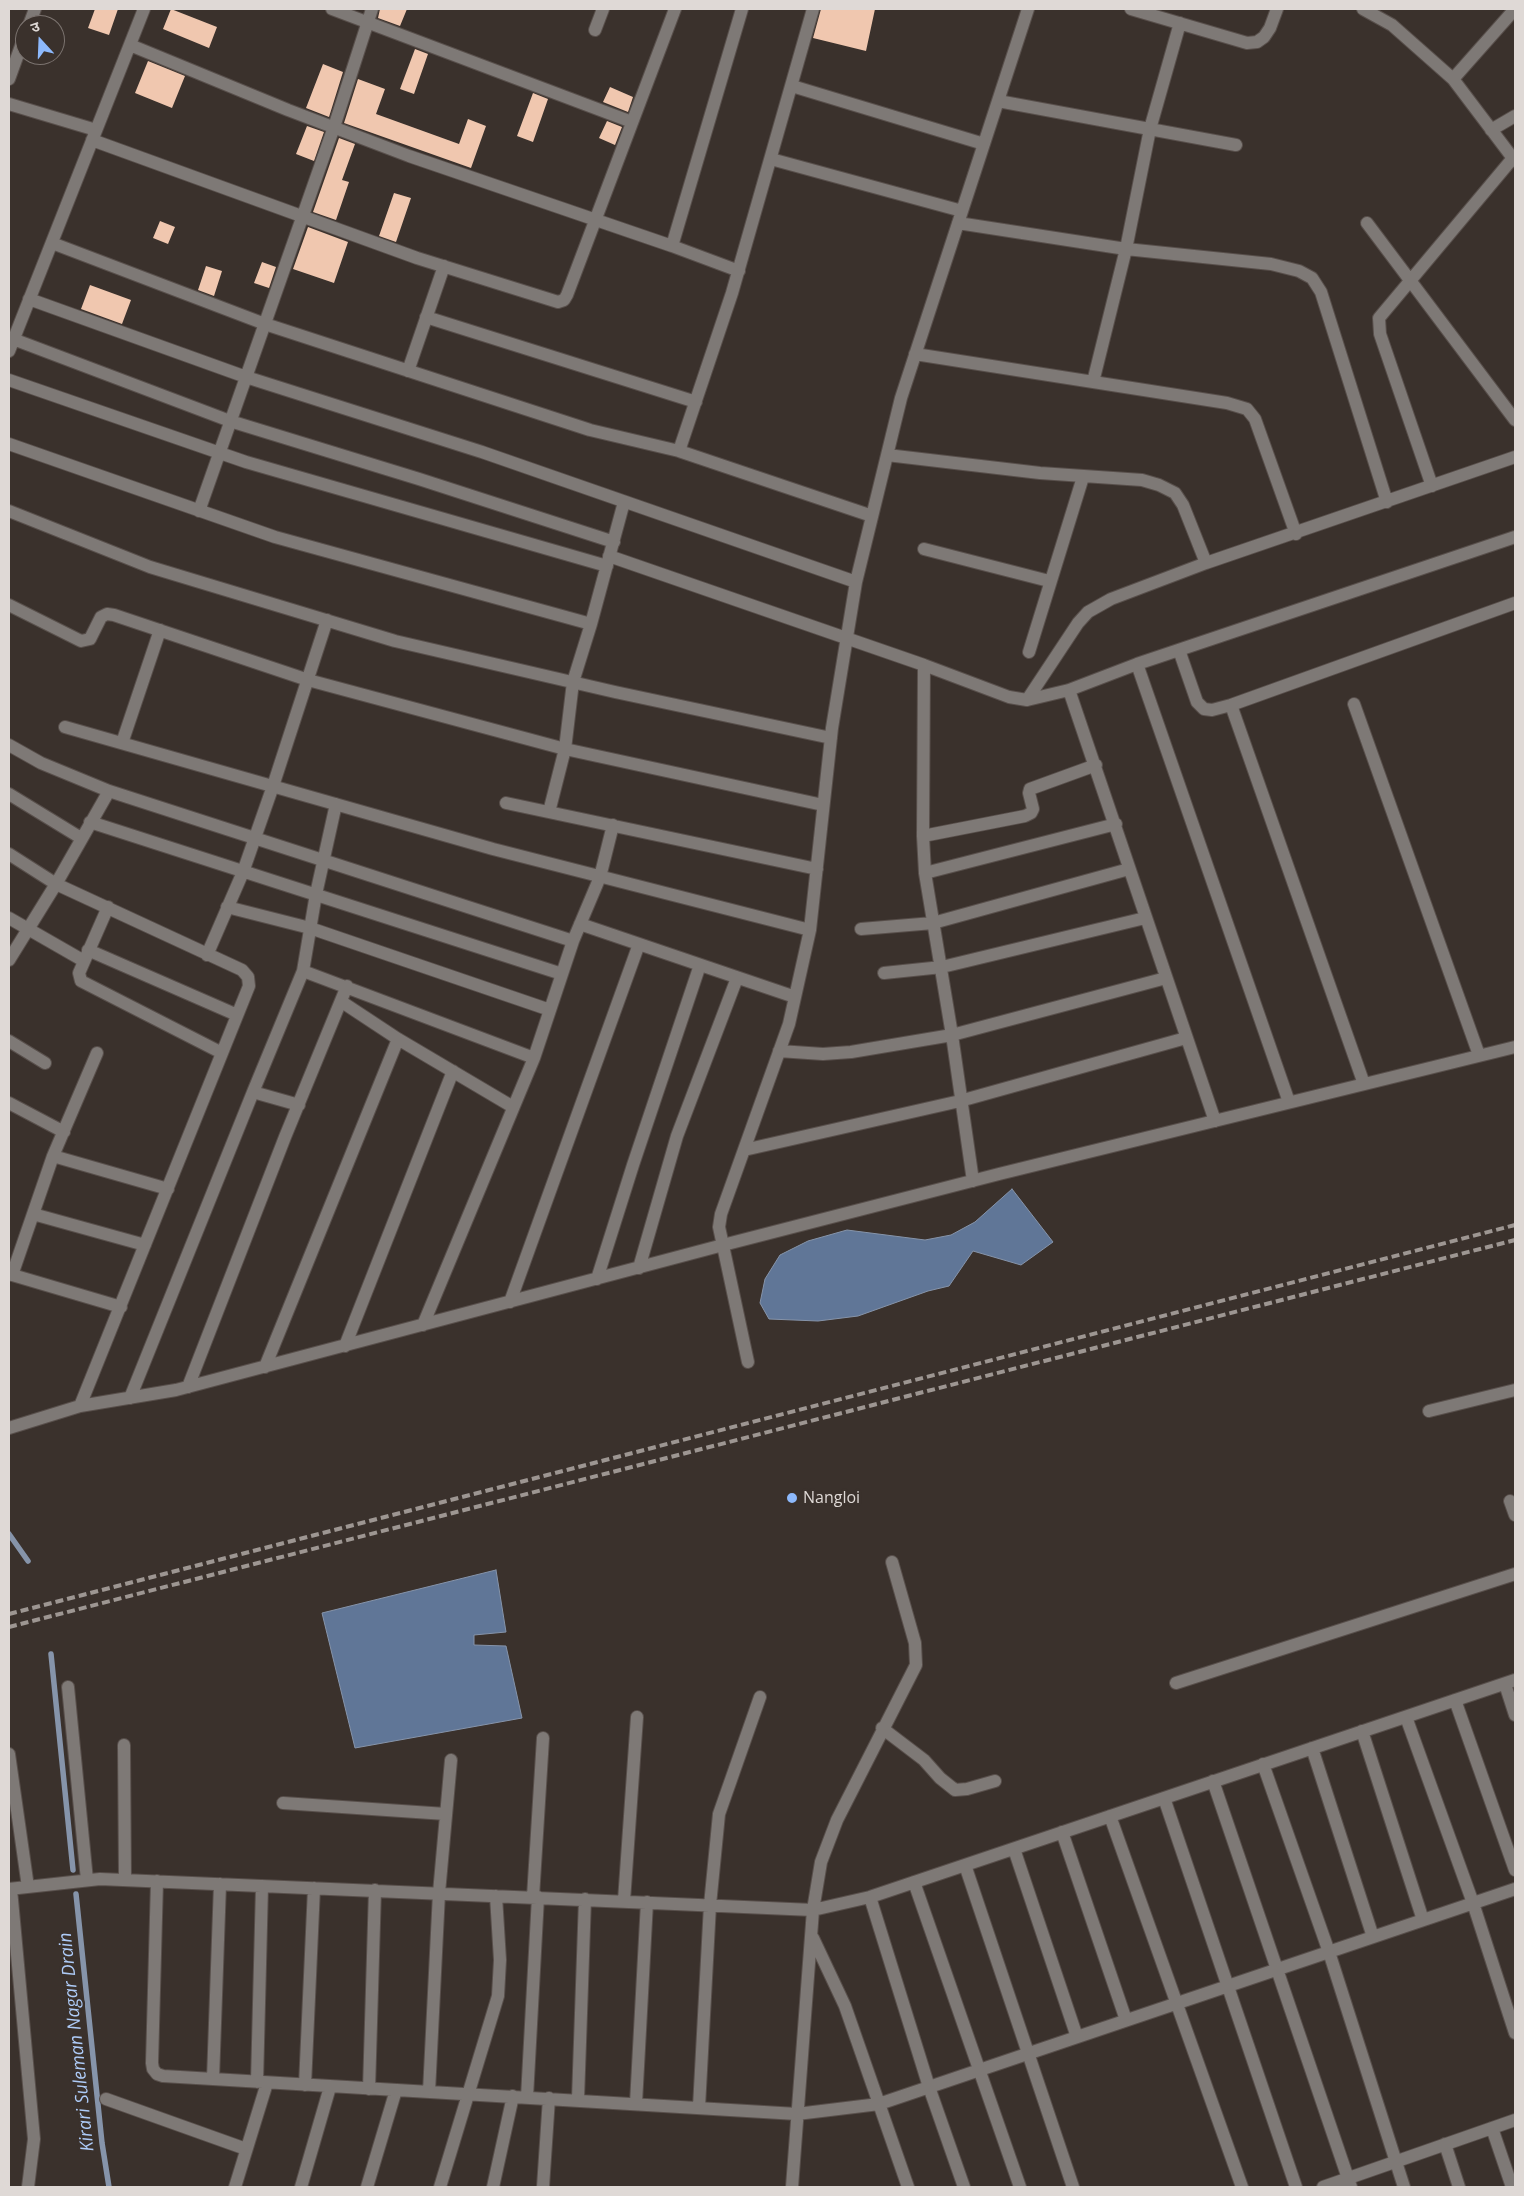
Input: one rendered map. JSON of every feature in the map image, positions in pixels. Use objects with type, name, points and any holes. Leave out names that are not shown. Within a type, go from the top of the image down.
[{"type":"street","points":[[144,9],[11,345],[230,421],[614,542]]},
{"type":"street","points":[[332,9],[632,122]]},
{"type":"street","points":[[199,511],[334,128],[372,9]]},
{"type":"street","points":[[595,30],[603,9]]},
{"type":"street","points":[[9,104],[303,216],[444,266],[558,302],[564,300],[567,295],[675,9]]},
{"type":"street","points":[[672,246],[742,9]]},
{"type":"street","points":[[679,451],[739,271],[813,9]]},
{"type":"street","points":[[748,1362],[719,1227],[721,1214],[789,1024],[810,930],[831,738],[846,638],[856,582],[901,398],[1028,9]]},
{"type":"street","points":[[1131,9],[1247,43],[1257,42],[1270,28],[1277,9]]},
{"type":"street","points":[[1364,9],[1392,25],[1453,79],[1514,159],[1379,318],[1380,334],[1432,486]]},
{"type":"street","points":[[1453,79],[1515,10]]},
{"type":"street","points":[[1093,382],[1126,249],[1150,129],[1180,22]]},
{"type":"street","points":[[130,45],[334,128],[739,271]]},
{"type":"street","points":[[9,78],[15,62]]},
{"type":"street","points":[[792,86],[984,144]]},
{"type":"street","points":[[998,101],[1236,144]]},
{"type":"street","points":[[1491,130],[1515,116]]},
{"type":"street","points":[[771,158],[960,217],[1126,249],[1270,264],[1300,271],[1312,278],[1321,292],[1387,502]]},
{"type":"street","points":[[1367,223],[1412,280],[1515,420]]},
{"type":"street","points":[[52,243],[265,324],[590,430],[679,451],[872,516]]},
{"type":"street","points":[[408,371],[444,266]]},
{"type":"street","points":[[29,300],[246,377],[482,452],[856,582]]},
{"type":"street","points":[[426,317],[696,402]]},
{"type":"street","points":[[915,354],[1227,403],[1247,409],[1255,419],[1296,534]]},
{"type":"street","points":[[9,380],[219,452],[419,513],[608,561],[846,638],[1009,697],[1027,700],[1069,690],[1137,664],[1515,537]]},
{"type":"street","points":[[9,444],[274,538],[591,624]]},
{"type":"street","points":[[887,455],[1083,477],[1142,480],[1159,484],[1175,493],[1183,505],[1206,563]]},
{"type":"street","points":[[1027,700],[1078,623],[1088,612],[1111,599],[1206,563],[1296,534],[1515,457]]},
{"type":"street","points":[[1029,652],[1083,477]]},
{"type":"street","points":[[549,812],[565,749],[573,682],[591,624],[624,502]]},
{"type":"street","points":[[9,511],[150,567],[394,640],[573,682],[831,738]]},
{"type":"street","points":[[924,549],[1050,582]]},
{"type":"street","points":[[1180,650],[1197,702],[1204,709],[1212,710],[1231,705],[1515,602]]},
{"type":"street","points":[[9,605],[81,641],[90,639],[101,618],[107,614],[308,680],[565,749],[823,805]]},
{"type":"street","points":[[207,955],[243,872],[327,620]]},
{"type":"street","points":[[122,743],[160,630]]},
{"type":"street","points":[[1137,664],[1289,1102]]},
{"type":"street","points":[[924,665],[923,836],[925,873],[942,967],[973,1181]]},
{"type":"street","points":[[1069,690],[1116,824],[1145,918],[1215,1121]]},
{"type":"street","points":[[1354,704],[1479,1056]]},
{"type":"street","points":[[1231,705],[1364,1084]]},
{"type":"street","points":[[65,727],[493,849],[810,930]]},
{"type":"street","points":[[9,745],[40,762],[109,791],[573,941]]},
{"type":"street","points":[[923,836],[1025,816],[1033,809],[1029,793],[1030,789],[1096,765]]},
{"type":"street","points":[[9,960],[56,884],[109,791]]},
{"type":"street","points":[[9,794],[81,838]]},
{"type":"street","points":[[506,803],[817,869]]},
{"type":"street","points":[[130,1398],[303,971],[316,894],[336,804]]},
{"type":"street","points":[[90,822],[562,974]]},
{"type":"street","points":[[925,873],[1116,824]]},
{"type":"street","points":[[423,1325],[534,1058],[573,941],[600,877],[613,825]]},
{"type":"street","points":[[9,854],[56,884],[242,970],[248,977],[249,986],[80,1406]]},
{"type":"street","points":[[862,929],[933,923],[1129,869]]},
{"type":"street","points":[[108,907],[86,955],[79,977],[85,984],[222,1053]]},
{"type":"street","points":[[227,907],[310,928],[550,1010]]},
{"type":"street","points":[[9,918],[27,930],[237,1015]]},
{"type":"street","points":[[884,973],[942,967],[1145,918]]},
{"type":"street","points":[[580,924],[795,997]]},
{"type":"street","points":[[510,1302],[639,944]]},
{"type":"street","points":[[597,1279],[700,965]]},
{"type":"street","points":[[303,971],[534,1058]]},
{"type":"street","points":[[639,1268],[677,1136],[738,978]]},
{"type":"street","points":[[779,1051],[823,1054],[851,1052],[952,1035],[1166,978]]},
{"type":"street","points":[[188,1387],[347,986]]},
{"type":"street","points":[[342,1002],[398,1040],[513,1106]]},
{"type":"street","points":[[744,1150],[960,1101],[1186,1038]]},
{"type":"street","points":[[265,1367],[398,1040]]},
{"type":"street","points":[[9,1041],[45,1063]]},
{"type":"street","points":[[9,1428],[80,1406],[188,1387],[723,1245],[1515,1047]]},
{"type":"street","points":[[97,1053],[53,1156],[10,1274],[121,1307]]},
{"type":"street","points":[[345,1346],[453,1071]]},
{"type":"street","points":[[253,1092],[299,1105]]},
{"type":"street","points":[[9,1103],[64,1132]]},
{"type":"street","points":[[53,1156],[168,1189]]},
{"type":"street","points":[[33,1214],[145,1245]]},
{"type":"street","points":[[1429,1412],[1515,1390]]},
{"type":"street","points":[[1510,1501],[1515,1515]]},
{"type":"street","points":[[792,2187],[813,1910],[821,1862],[837,1820],[882,1728],[916,1665],[915,1643],[892,1562]]},
{"type":"street","points":[[1176,1684],[1515,1574]]},
{"type":"street","points":[[28,2187],[34,2139],[10,1889],[87,1880],[125,1880],[813,1910],[870,1898],[1510,1682],[1515,1715]]},
{"type":"street","points":[[68,1687],[87,1880]]},
{"type":"street","points":[[699,2107],[710,1905],[719,1814],[760,1697]]},
{"type":"street","points":[[1455,1700],[1515,1870]]},
{"type":"street","points":[[624,1901],[637,1717]]},
{"type":"street","points":[[1406,1717],[1473,1903],[1515,2033]]},
{"type":"street","points":[[882,1728],[924,1760],[940,1778],[956,1790],[966,1790],[995,1780]]},
{"type":"street","points":[[1362,1731],[1423,1920]]},
{"type":"street","points":[[527,2097],[543,1738]]},
{"type":"street","points":[[124,1745],[125,1880]]},
{"type":"street","points":[[1312,1748],[1374,1937]]},
{"type":"street","points":[[9,1754],[28,1887]]},
{"type":"street","points":[[429,2092],[439,1893],[451,1760]]},
{"type":"street","points":[[1263,1764],[1329,1952],[1404,2187]]},
{"type":"street","points":[[1213,1781],[1349,2183]]},
{"type":"street","points":[[1164,1798],[1296,2187]]},
{"type":"street","points":[[283,1803],[446,1814]]},
{"type":"street","points":[[1110,1816],[1242,2187]]},
{"type":"street","points":[[1062,1832],[1126,2020]]},
{"type":"street","points":[[1014,1848],[1077,2037]]},
{"type":"street","points":[[965,1865],[1073,2187]]},
{"type":"street","points":[[157,1881],[153,2069],[162,2076],[330,2087],[578,2099],[797,2114],[879,2104],[1515,1889]]},
{"type":"street","points":[[914,1882],[1020,2187]]},
{"type":"street","points":[[213,2079],[220,1884]]},
{"type":"street","points":[[235,2187],[262,2082],[262,1886]]},
{"type":"street","points":[[305,2085],[314,1888]]},
{"type":"street","points":[[369,2089],[375,1890]]},
{"type":"street","points":[[440,2187],[470,2094],[498,1996],[500,1960],[496,1896]]},
{"type":"street","points":[[870,1898],[929,2087],[964,2187]]},
{"type":"street","points":[[578,2099],[585,1900]]},
{"type":"street","points":[[636,2103],[647,1902]]},
{"type":"street","points":[[812,1935],[845,2006],[908,2187]]},
{"type":"street","points":[[301,2187],[330,2087]]},
{"type":"street","points":[[367,2187],[396,2090]]},
{"type":"street","points":[[493,2187],[514,2096]]},
{"type":"street","points":[[543,2187],[549,2098]]},
{"type":"street","points":[[106,2099],[246,2149]]},
{"type":"street","points":[[1323,2187],[1349,2183],[1395,2162],[1515,2120]]},
{"type":"street","points":[[1492,2128],[1512,2187]]},
{"type":"street","points":[[1445,2144],[1459,2187]]},
{"type":"water","points":[[1012,1189],[1053,1242],[1021,1265],[973,1251],[949,1286],[928,1291],[858,1316],[818,1321],[769,1319],[760,1303],[765,1279],[780,1255],[808,1241],[847,1230],[925,1240],[951,1235],[975,1222]]},
{"type":"water","points":[[496,1570],[506,1632],[474,1635],[474,1645],[506,1646],[522,1718],[355,1748],[322,1613]]},
{"type":"building","points":[[95,9],[118,9],[109,35],[88,28]]},
{"type":"building","points":[[171,9],[217,27],[209,48],[163,29]]},
{"type":"building","points":[[380,9],[407,9],[400,26],[378,18]]},
{"type":"building","points":[[821,9],[875,9],[866,51],[813,38]]},
{"type":"building","points":[[415,49],[428,54],[414,94],[400,89]]},
{"type":"building","points":[[148,61],[185,76],[172,108],[135,93]]},
{"type":"building","points":[[323,64],[343,72],[329,117],[306,108]]},
{"type":"building","points":[[358,79],[385,89],[376,114],[459,144],[468,119],[486,126],[471,168],[344,123]]},
{"type":"building","points":[[610,87],[633,97],[628,112],[603,102]]},
{"type":"building","points":[[533,93],[548,99],[533,142],[517,136]]},
{"type":"building","points":[[607,121],[622,127],[615,145],[599,138]]},
{"type":"building","points":[[307,126],[324,132],[314,161],[296,154]]},
{"type":"building","points":[[339,138],[355,144],[342,180],[349,182],[336,220],[313,212]]},
{"type":"building","points":[[394,193],[411,198],[396,242],[379,236]]},
{"type":"building","points":[[160,221],[175,227],[168,244],[153,238]]},
{"type":"building","points":[[308,227],[348,242],[334,283],[293,269]]},
{"type":"building","points":[[262,262],[276,267],[269,288],[254,283]]},
{"type":"building","points":[[206,266],[222,271],[214,296],[198,290]]},
{"type":"building","points":[[90,285],[131,300],[122,324],[81,309]]},
{"type":"waterway","name":"Kirari Suleman Nagar Drain","points":[[9,1534],[28,1561]]},
{"type":"waterway","name":"Kirari Suleman Nagar Drain","points":[[51,1654],[73,1870]]},
{"type":"waterway","name":"Kirari Suleman Nagar Drain","points":[[76,1894],[102,2143],[109,2187]]},
{"type":"railway","points":[[9,1614],[1515,1225]]},
{"type":"railway","points":[[9,1627],[1515,1240]]},
{"type":"place","name":"Nangloi","points":[[792,1498]]}]
